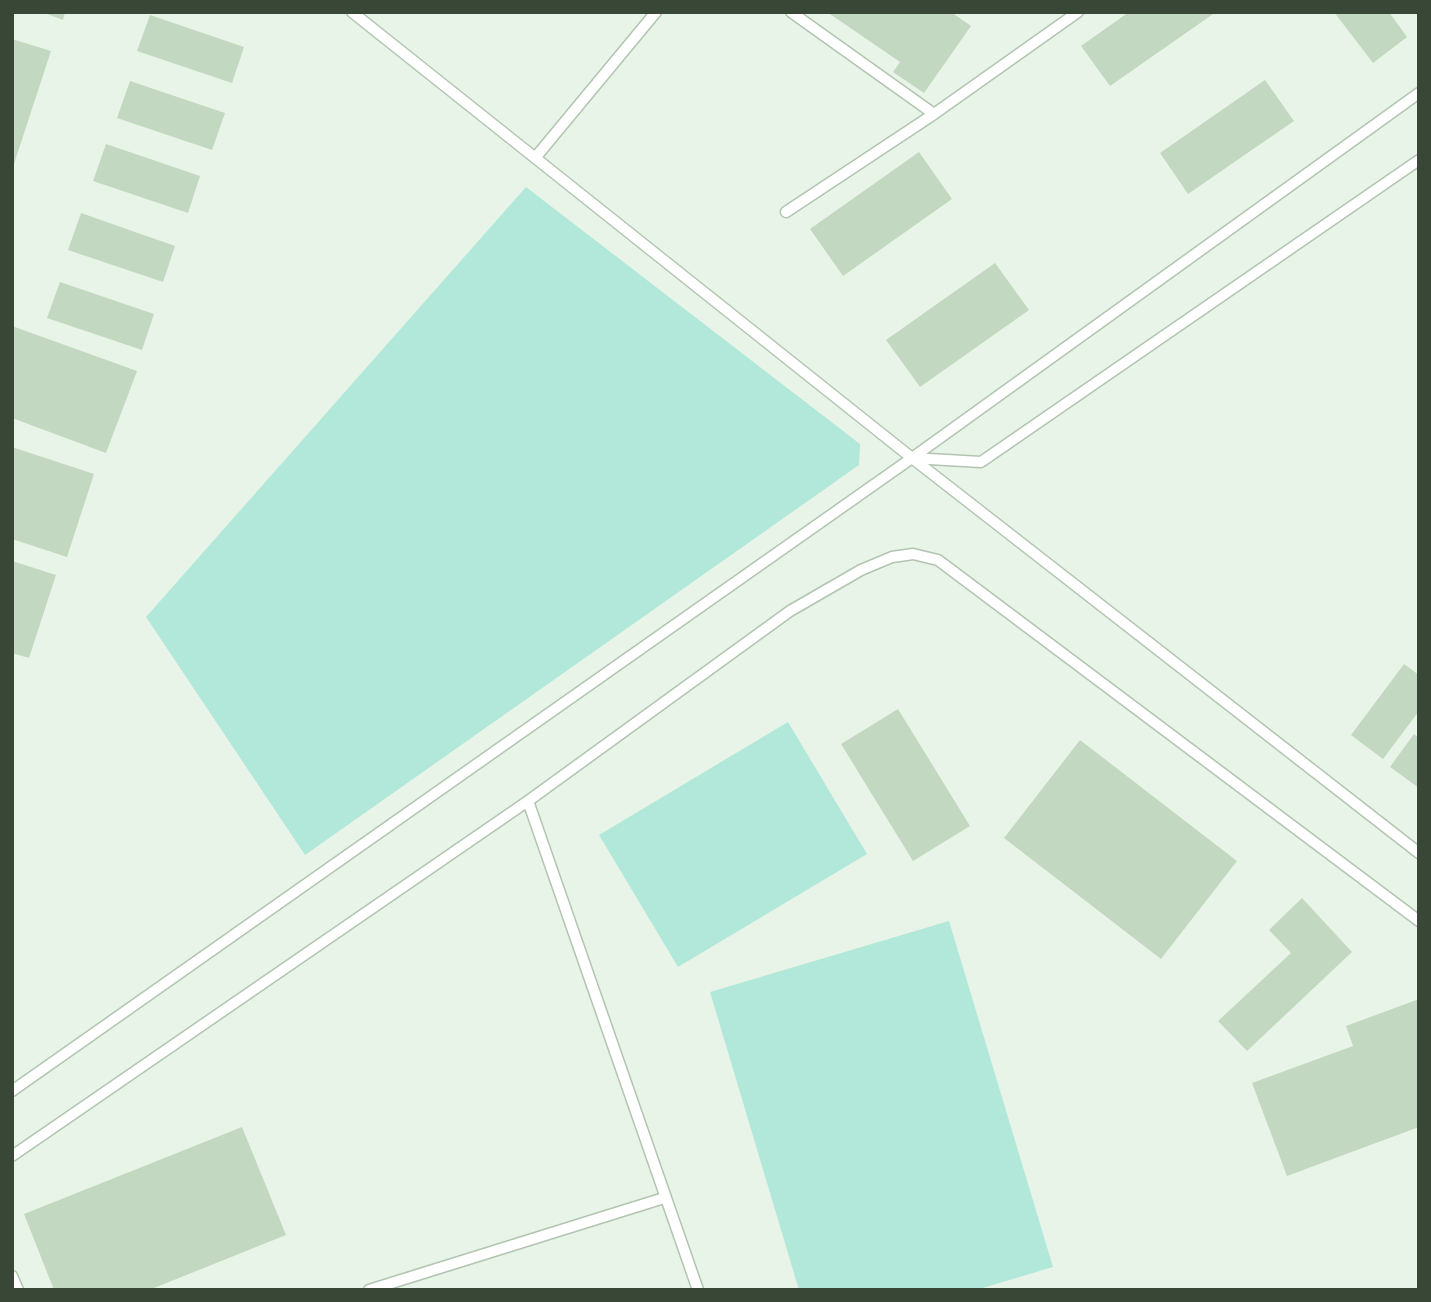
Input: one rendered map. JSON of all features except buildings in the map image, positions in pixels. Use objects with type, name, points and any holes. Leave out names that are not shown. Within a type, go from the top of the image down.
[{"type":"lane","points":[[352,12],[912,458],[1419,853]]},
{"type":"lane","points":[[535,158],[656,12]]},
{"type":"lane","points":[[791,12],[934,114]]},
{"type":"lane","points":[[786,212],[934,114],[1078,12]]},
{"type":"lane","points":[[12,1091],[912,458],[1419,93]]},
{"type":"lane","points":[[912,458],[981,462],[1419,160]]},
{"type":"lane","points":[[12,1156],[528,802],[790,611],[861,570],[892,557],[913,554],[938,560],[1419,921]]},
{"type":"lane","points":[[528,802],[698,1290]]},
{"type":"lane","points":[[369,1290],[391,1287],[664,1198]]},
{"type":"lane","points":[[12,1276],[18,1290]]},
{"type":"shaded area","points":[[526,187],[860,444],[859,465],[305,855],[146,617]]},
{"type":"shaded area","points":[[788,722],[867,854],[678,967],[599,835]]},
{"type":"shaded area","points":[[949,921],[1053,1267],[976,1290],[799,1290],[710,992]]}]
